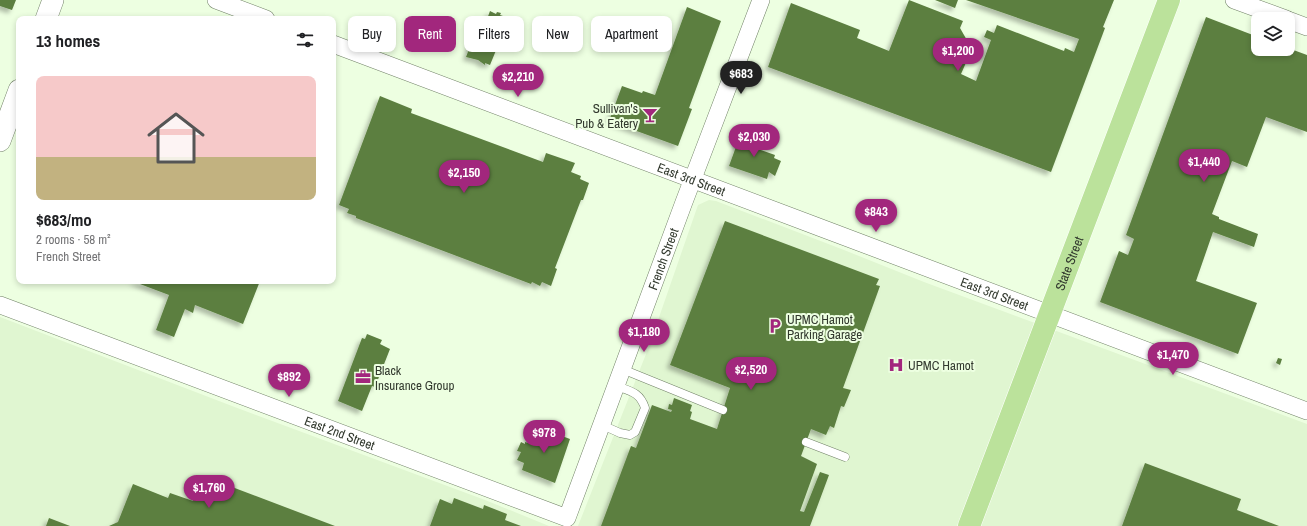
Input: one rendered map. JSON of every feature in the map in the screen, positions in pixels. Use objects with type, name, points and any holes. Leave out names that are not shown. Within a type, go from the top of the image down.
[{"type":"main road","name":"State Street","points":[[969,526],[1169,0]]},
{"type":"street","points":[[47,16],[53,0]]},
{"type":"street","points":[[216,0],[258,16]]},
{"type":"street","name":"French Street","points":[[567,518],[761,0]]},
{"type":"street","points":[[1234,0],[1267,12]]},
{"type":"street","points":[[1295,22],[1307,27]]},
{"type":"street","name":"East 3rd Street","points":[[336,45],[1307,411]]},
{"type":"street","points":[[0,140],[16,98]]},
{"type":"street","name":"East 2nd Street","points":[[0,305],[567,518]]},
{"type":"lane","points":[[622,369],[723,410]]},
{"type":"lane","points":[[602,425],[620,433],[630,435],[635,432],[646,408],[643,400],[636,394],[616,386]]},
{"type":"lane","points":[[806,442],[845,457]]},
{"type":"shaded area","name":"UPMC Hamot","points":[[709,200],[716,201],[924,282],[1307,424],[1307,526],[578,526],[648,349],[698,205]]},
{"type":"shaded area","points":[[0,317],[232,406],[485,500],[549,526],[0,526]]},
{"type":"building","points":[[0,0],[16,0],[12,10],[0,6]]},
{"type":"building","points":[[909,0],[963,21],[960,28],[972,49],[961,74],[976,81],[991,40],[984,37],[987,30],[994,33],[997,25],[1064,51],[1065,48],[1074,52],[1079,39],[966,0],[1114,0],[1051,172],[768,67],[791,3],[860,30],[857,38],[889,51]]},
{"type":"building","points":[[935,0],[958,0],[955,8]]},
{"type":"building","points":[[687,7],[721,21],[689,108],[692,109],[678,146],[609,121],[622,86],[642,93],[643,91],[655,95],[671,52],[672,52]]},
{"type":"building","points":[[490,11],[496,14],[497,12],[501,13],[500,15],[503,16],[488,16]]},
{"type":"building","points":[[1206,17],[1251,34],[1251,56],[1295,56],[1295,51],[1307,55],[1307,132],[1266,117],[1247,167],[1232,161],[1212,214],[1219,217],[1219,219],[1258,234],[1254,247],[1213,232],[1196,281],[1257,303],[1238,354],[1100,302],[1119,251],[1128,255],[1134,239],[1126,235]]},
{"type":"building","points":[[468,52],[495,52],[490,65],[485,63],[485,65],[478,60],[466,57]]},
{"type":"building","points":[[380,96],[412,109],[411,113],[543,162],[546,153],[575,163],[571,172],[581,176],[580,179],[589,183],[555,268],[557,269],[551,286],[542,282],[540,286],[532,282],[531,284],[356,218],[356,216],[347,213],[349,209],[339,205]]},
{"type":"building","points":[[741,133],[761,141],[758,149],[775,155],[774,158],[781,161],[775,176],[769,172],[767,179],[729,166]]},
{"type":"building","points":[[725,221],[879,279],[876,285],[880,286],[843,388],[851,390],[844,407],[841,406],[834,428],[830,426],[826,435],[811,429],[801,456],[817,464],[800,511],[804,512],[820,472],[829,475],[810,526],[601,526],[631,446],[636,448],[652,405],[671,412],[672,410],[668,409],[669,404],[672,405],[674,398],[692,405],[690,419],[717,429],[730,388],[670,365]]},
{"type":"building","points":[[140,284],[259,284],[243,324],[195,305],[193,313],[185,309],[174,337],[156,330],[169,295]]},
{"type":"building","points":[[367,334],[382,340],[380,344],[390,349],[375,387],[372,386],[362,411],[338,401],[362,338],[365,339]]},
{"type":"building","points":[[1278,358],[1282,359],[1280,365],[1276,363]]},
{"type":"building","points":[[535,426],[570,439],[555,483],[522,470],[524,463],[517,460],[521,452],[517,451],[521,442],[525,444],[525,442],[528,443]]},
{"type":"building","points":[[1145,463],[1241,499],[1237,510],[1279,526],[1122,526]]},
{"type":"building","points":[[203,476],[335,526],[109,526],[118,522],[133,484],[168,498],[170,493],[193,501]]},
{"type":"building","points":[[454,498],[483,509],[484,505],[507,514],[505,520],[521,526],[430,526],[440,499],[452,504]]},
{"type":"building","points":[[49,518],[70,526],[46,526]]},
{"type":"place","name":"Sullivan's Pub & Eatery","points":[[650,115]]},
{"type":"place","name":"UPMC Hamot Parking Garage","points":[[775,326]]},
{"type":"place","name":"UPMC Hamot","points":[[896,365]]},
{"type":"place","name":"Black Insurance Group","points":[[363,377]]}]
